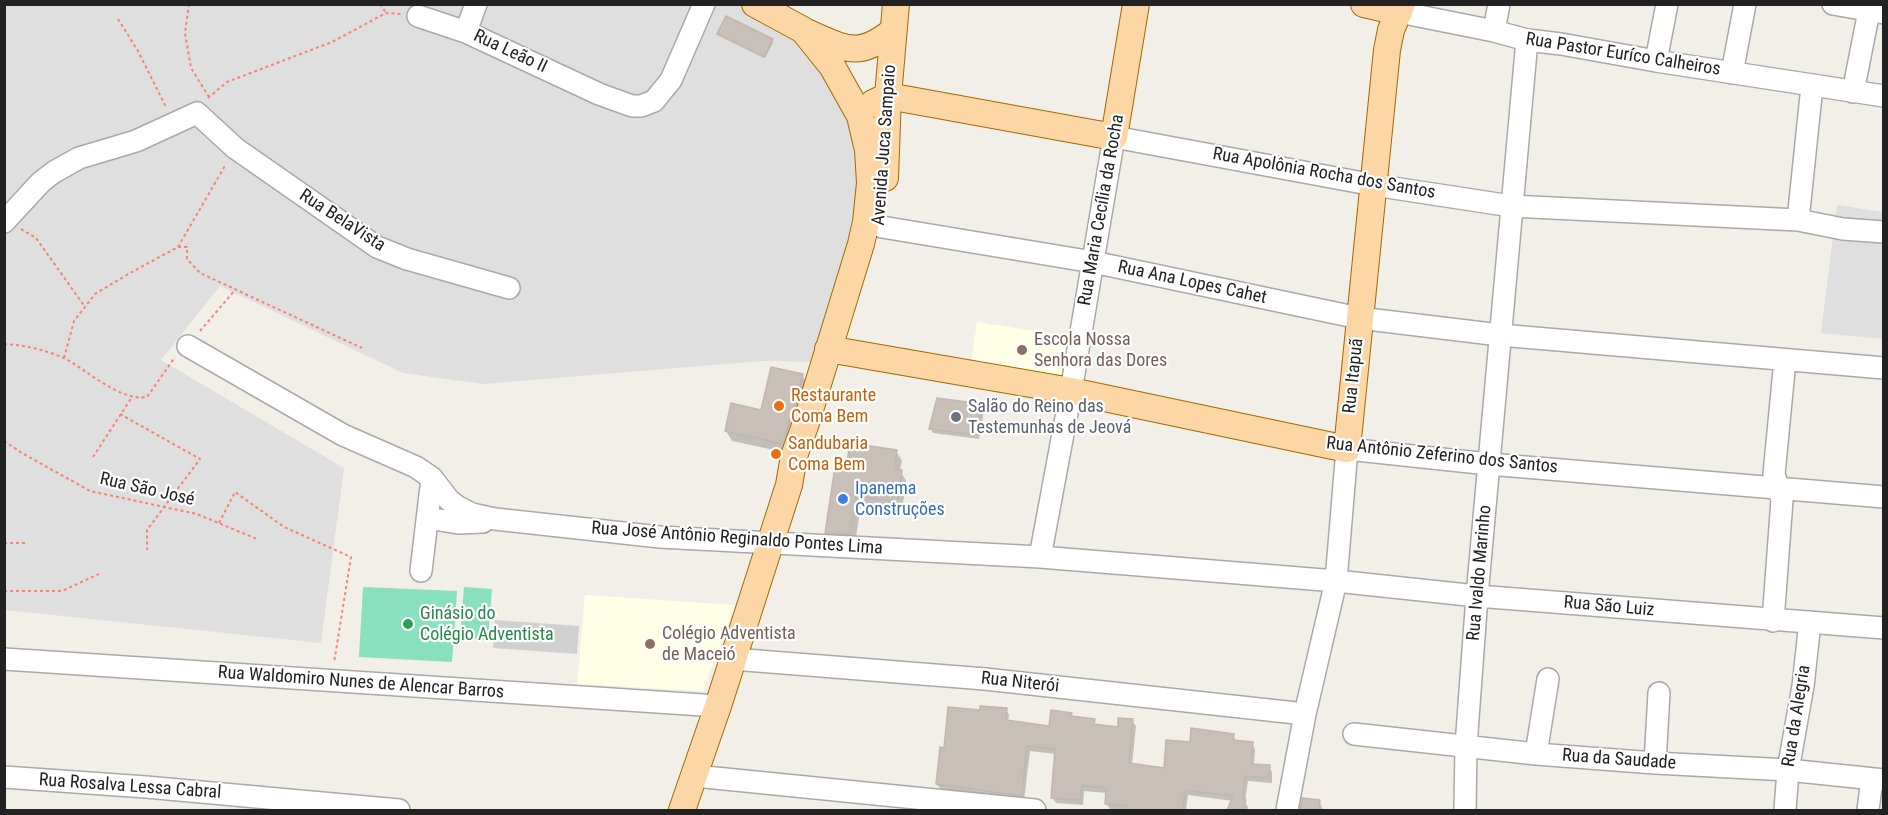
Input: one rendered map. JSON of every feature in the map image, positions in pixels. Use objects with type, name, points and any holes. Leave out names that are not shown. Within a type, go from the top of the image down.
[{"type":"main road","name":"Avenida Juca Sampaio","points":[[755,4],[803,30],[832,66],[860,116],[868,150],[870,183],[866,222],[836,351]]},
{"type":"main road","name":"Avenida Juca Sampaio","points":[[682,810],[789,485],[794,456],[870,269],[882,227],[888,96],[896,4]]},
{"type":"main road","name":"Rua Maria Cecília da Rocha","points":[[1114,136],[1136,4]]},
{"type":"main road","name":"Rua Pastor Euríco Calheiros","points":[[1364,4],[1400,8]]},
{"type":"main road","name":"Rua Itapuã","points":[[1347,449],[1387,50],[1391,30],[1400,8]]},
{"type":"main road","points":[[803,30],[838,46],[854,49],[877,44],[893,31]]},
{"type":"main road","points":[[860,116],[870,105],[888,96]]},
{"type":"main road","name":"Rua Apolônia Rocha dos Santos","points":[[888,96],[1114,136]]},
{"type":"main road","name":"Rua Antônio Zeferino dos Santos","points":[[836,351],[1071,391],[1347,449]]},
{"type":"street","points":[[466,32],[476,4]]},
{"type":"street","name":"Rua Leão II","points":[[418,16],[466,32],[599,94],[632,106],[641,106],[654,101],[671,80],[704,4]]},
{"type":"street","points":[[1494,31],[1499,4]]},
{"type":"street","points":[[1656,61],[1667,4]]},
{"type":"street","points":[[1732,73],[1745,4]]},
{"type":"street","points":[[1833,4],[1876,12],[1853,92]]},
{"type":"street","name":"Rua Pastor Euríco Calheiros","points":[[1400,8],[1527,40],[1884,96]]},
{"type":"street","name":"Rua Ivaldo Marinho","points":[[1465,810],[1466,746],[1477,596],[1527,40]]},
{"type":"street","points":[[1798,220],[1812,86]]},
{"type":"street","points":[[5,221],[41,182],[54,172],[79,158],[136,141],[174,123],[203,105]]},
{"type":"street","name":"Rua BelaVista","points":[[203,105],[235,148],[377,247],[407,259],[509,288]]},
{"type":"street","name":"Rua Apolônia Rocha dos Santos","points":[[1114,136],[1374,185],[1511,206],[1798,220],[1843,229],[1884,232]]},
{"type":"street","name":"Rua Maria Cecília da Rocha","points":[[1040,557],[1114,136]]},
{"type":"street","name":"Rua Ana Lopes Cahet","points":[[882,227],[1093,262],[1359,318]]},
{"type":"street","points":[[1359,318],[1500,335],[1884,368]]},
{"type":"street","name":"Rua José Antônio Reginaldo Pontes Lima","points":[[188,346],[343,435],[416,467],[432,478],[449,500],[458,507],[472,514],[495,519],[660,537],[1040,557],[1336,581]]},
{"type":"street","points":[[1773,621],[1782,500],[1774,474],[1785,360]]},
{"type":"street","name":"Rua Antônio Zeferino dos Santos","points":[[1347,449],[1489,464],[1884,497]]},
{"type":"street","name":"Rua Itapuã","points":[[1287,810],[1305,714],[1336,581],[1347,449]]},
{"type":"street","points":[[421,571],[432,478]]},
{"type":"street","points":[[428,518],[458,523],[476,523],[495,519]]},
{"type":"street","name":"Rua São Luiz","points":[[1336,581],[1477,596],[1884,628]]},
{"type":"street","name":"Rua da Alegria","points":[[1785,810],[1788,770],[1803,686],[1810,622]]},
{"type":"street","name":"Rua Waldomiro Nunes de Alencar Barros","points":[[4,659],[718,706]]},
{"type":"street","name":"Rua Niterói","points":[[733,659],[985,679],[1305,714]]},
{"type":"street","points":[[1536,754],[1548,679]]},
{"type":"street","points":[[1655,763],[1659,693]]},
{"type":"street","name":"Rua da Saudade","points":[[1354,734],[1536,754],[1788,770],[1878,780]]},
{"type":"street","points":[[695,776],[863,802],[1035,810]]},
{"type":"street","name":"Rua Rosalva Lessa Cabral","points":[[4,777],[323,807],[399,810]]},
{"type":"street","points":[[1868,810],[1878,780]]},
{"type":"path","points":[[189,4],[184,33],[191,68],[203,105],[227,82],[332,42],[386,13],[418,16]]},
{"type":"path","points":[[380,4],[386,13]]},
{"type":"path","points":[[118,19],[138,51],[174,123]]},
{"type":"path","points":[[64,358],[74,321],[95,294],[177,247],[235,148]]},
{"type":"path","points":[[5,221],[36,238],[85,308]]},
{"type":"path","points":[[177,247],[187,248],[187,259],[200,273],[362,348]]},
{"type":"path","points":[[4,344],[36,348],[64,358],[136,399],[147,397],[176,356],[188,346],[236,290]]},
{"type":"path","points":[[93,456],[132,397]]},
{"type":"path","points":[[120,414],[200,459],[147,530],[147,550]]},
{"type":"path","name":"Rua São José","points":[[4,441],[90,491],[197,514],[257,539]]},
{"type":"path","points":[[219,523],[235,492],[284,528],[351,557],[331,681]]},
{"type":"path","points":[[4,543],[28,543]]},
{"type":"path","points":[[4,591],[62,591],[101,573]]},
{"type":"shaded area","points":[[740,4],[812,45],[844,97],[860,160],[851,266],[819,362],[763,361],[483,384],[403,373],[220,286],[161,360],[344,468],[321,643],[5,610],[5,5]]},
{"type":"shaded area","points":[[1837,205],[1883,212],[1883,339],[1821,333]]},
{"type":"shaded area","name":"Escola Nossa Senhora das Dores","points":[[977,322],[1073,337],[1066,377],[971,363]]},
{"type":"shaded area","name":"Colégio Adventista de Maceió","points":[[585,595],[735,605],[703,691],[577,684]]},
{"type":"shaded area","points":[[495,620],[579,626],[577,654],[493,648]]},
{"type":"green space","name":"Ginásio do Colégio Adventista","points":[[363,587],[457,591],[452,662],[359,657]]},
{"type":"green space","points":[[464,587],[492,589],[488,640],[460,638]]},
{"type":"building","points":[[726,16],[773,39],[764,57],[717,34]]},
{"type":"building","name":"Restaurante Coma Bem","points":[[771,367],[803,374],[796,404],[782,444],[725,431],[731,403],[761,410]]},
{"type":"building","name":"Salão do Reino das Testemunhas de Jeová","points":[[937,398],[982,404],[976,435],[929,429]]},
{"type":"building","name":"Ipanema Construções","points":[[850,443],[897,450],[894,469],[902,470],[897,502],[856,496],[850,534],[825,533],[836,460],[847,462]]},
{"type":"building","points":[[980,706],[1007,708],[1006,720],[1049,726],[1051,710],[1072,713],[1071,716],[1095,719],[1094,724],[1118,727],[1118,718],[1133,719],[1129,763],[1164,768],[1166,740],[1190,742],[1191,728],[1234,734],[1233,740],[1253,742],[1251,764],[1270,765],[1269,778],[1245,776],[1243,798],[1246,800],[1242,810],[1227,810],[1233,796],[1185,790],[1183,810],[1125,810],[1126,805],[1105,804],[1106,788],[1082,786],[1080,800],[1051,798],[1055,749],[1027,746],[1022,796],[936,784],[940,747],[944,748],[948,707],[980,710]]},
{"type":"building","points":[[1302,798],[1320,800],[1319,810],[1300,810]]},
{"type":"place","name":"Escola Nossa Senhora das Dores","points":[[1022,350]]},
{"type":"place","name":"Restaurante Coma Bem","points":[[779,406]]},
{"type":"place","name":"Salão do Reino das Testemunhas de Jeová","points":[[956,417]]},
{"type":"place","name":"Sandubaria Coma Bem","points":[[776,454]]},
{"type":"place","name":"Ipanema Construções","points":[[843,499]]},
{"type":"place","name":"Ginásio do Colégio Adventista","points":[[408,624]]},
{"type":"place","name":"Colégio Adventista de Maceió","points":[[650,644]]}]
